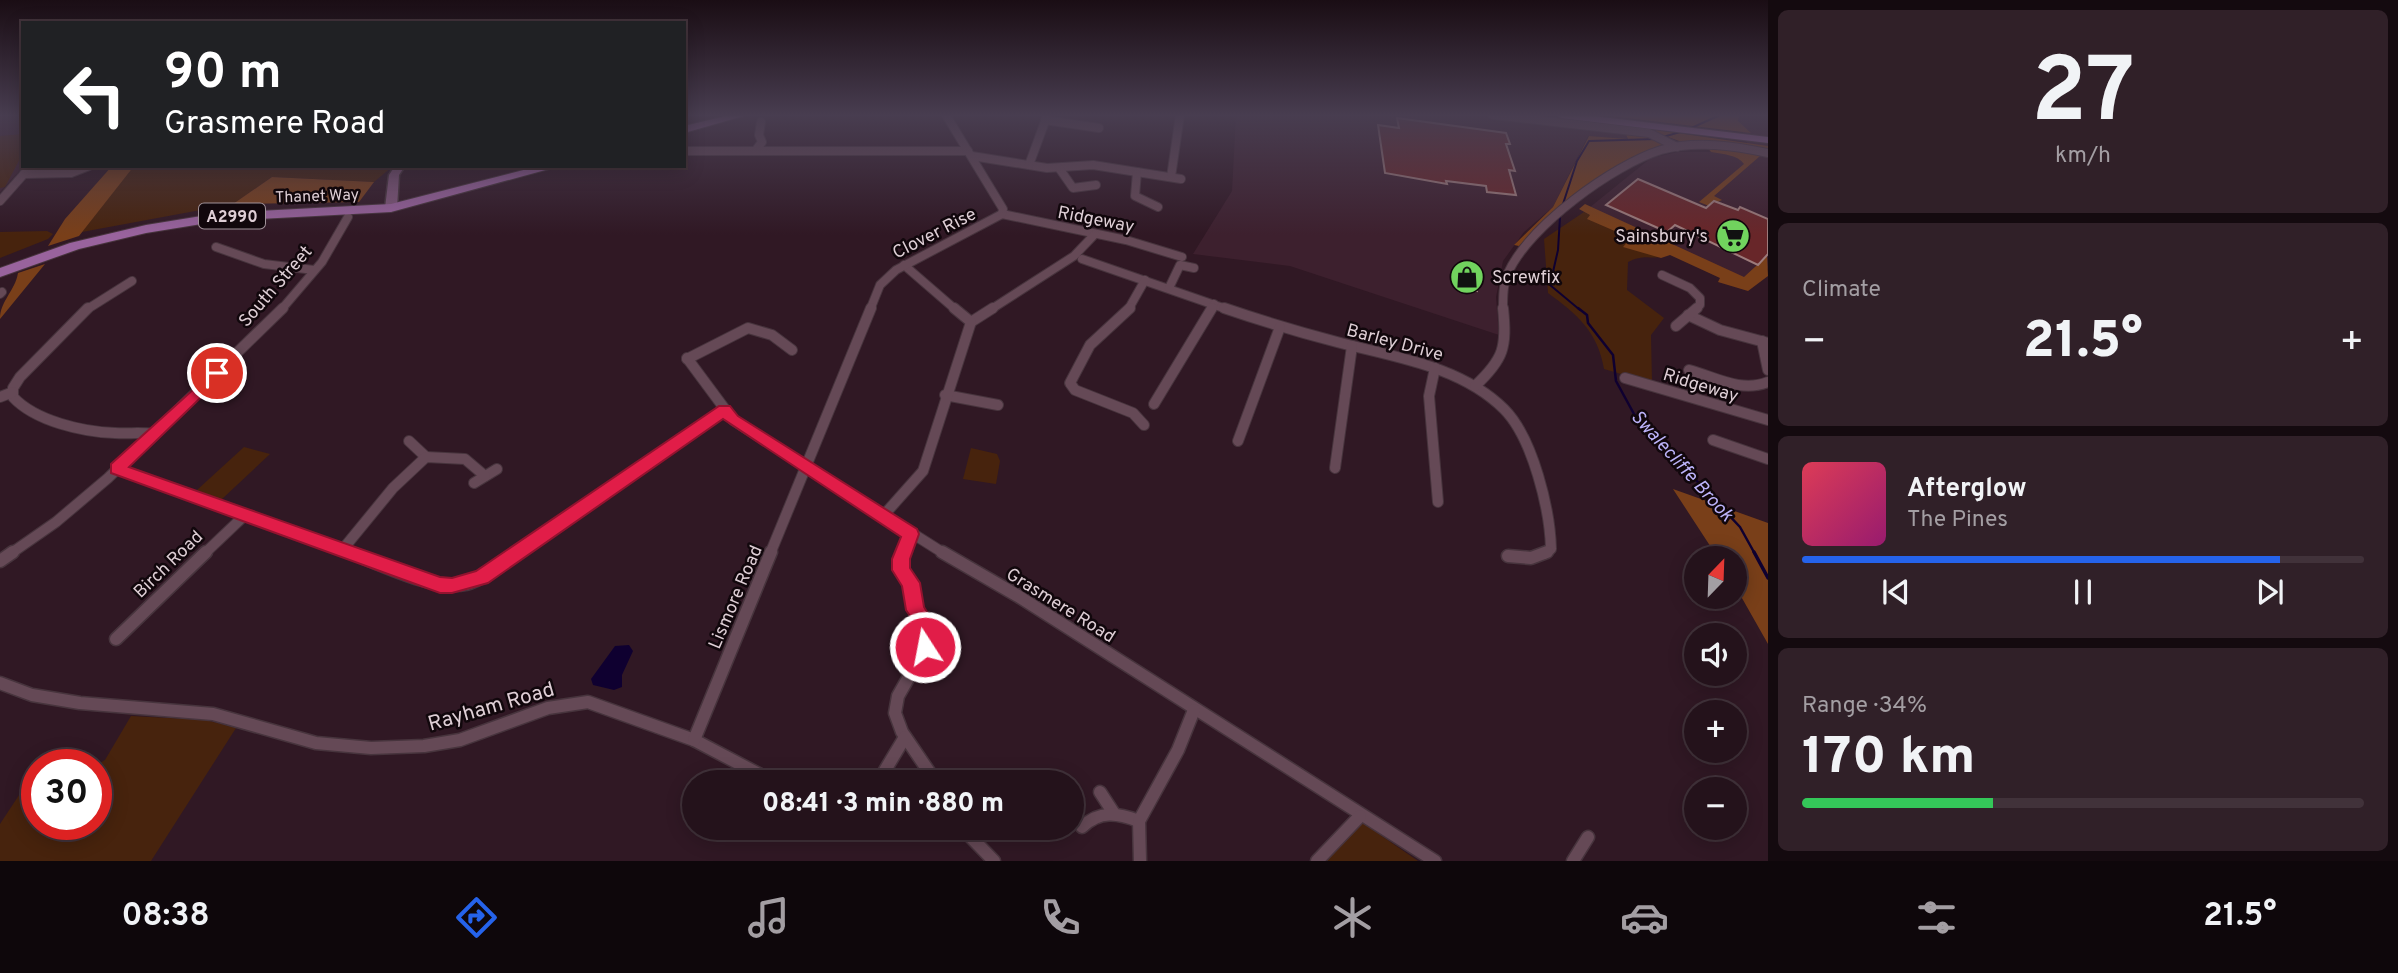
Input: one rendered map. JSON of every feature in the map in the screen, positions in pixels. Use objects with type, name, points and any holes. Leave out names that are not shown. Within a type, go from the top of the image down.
[{"type":"main road","name":"Thanet Way","points":[[0,273],[75,246],[122,233],[207,218],[391,208],[546,168]]},
{"type":"street","name":"Clover Rise","points":[[808,467],[880,285],[904,265],[1003,214],[1003,209],[971,155]]},
{"type":"street","points":[[976,155],[1029,165],[1059,168],[1092,165],[1181,179]]},
{"type":"street","points":[[1029,165],[1032,155]]},
{"type":"street","points":[[1171,177],[1174,155]]},
{"type":"street","points":[[1475,386],[1492,373],[1507,345],[1503,303],[1507,273],[1522,247],[1556,217],[1645,155]]},
{"type":"street","points":[[0,201],[29,168]]},
{"type":"street","points":[[24,174],[71,173],[84,168]]},
{"type":"street","points":[[391,208],[394,175],[399,168]]},
{"type":"street","points":[[1059,168],[1073,188],[1096,185]]},
{"type":"street","points":[[1137,172],[1133,191],[1135,196],[1158,207]]},
{"type":"street","name":"Ridgeway","points":[[1003,214],[1182,257]]},
{"type":"street","name":"South Street","points":[[0,561],[36,538],[117,469],[262,329],[314,270],[336,241],[347,219],[335,221]]},
{"type":"street","points":[[883,516],[923,471],[945,395],[971,321],[1074,256],[1095,234]]},
{"type":"street","points":[[214,258],[220,249],[264,264],[314,270]]},
{"type":"street","name":"Barley Drive","points":[[1082,259],[1280,327],[1435,368],[1475,386],[1505,410],[1522,434],[1550,519],[1551,549],[1537,559],[1508,556]]},
{"type":"street","points":[[904,265],[971,321]]},
{"type":"street","points":[[1168,288],[1180,265],[1194,268]]},
{"type":"street","points":[[1662,275],[1696,292],[1708,291]]},
{"type":"street","points":[[1144,425],[1133,413],[1075,390],[1070,383],[1090,345],[1132,306],[1145,279]]},
{"type":"street","points":[[0,397],[13,392],[20,377],[80,316],[111,291],[132,281]]},
{"type":"street","points":[[1676,326],[1700,303],[1696,292]]},
{"type":"street","points":[[1154,404],[1214,304]]},
{"type":"street","points":[[1688,315],[1720,330],[1765,342],[1768,370]]},
{"type":"street","points":[[1238,441],[1280,327]]},
{"type":"street","name":"Grasmere Road","points":[[792,350],[761,330],[748,328],[687,358],[733,420],[911,534],[1018,596],[1360,816],[1435,861]]},
{"type":"street","points":[[1335,468],[1352,346]]},
{"type":"street","points":[[1435,368],[1429,396],[1438,502]]},
{"type":"street","points":[[1689,370],[1704,369],[1744,387],[1761,386],[1768,382]]},
{"type":"street","name":"Ridgeway","points":[[1625,378],[1768,420]]},
{"type":"street","points":[[13,392],[20,405],[32,412],[108,432],[153,435]]},
{"type":"street","points":[[945,395],[998,405]]},
{"type":"street","points":[[117,469],[440,585],[452,586],[481,578],[724,410]]},
{"type":"street","points":[[1713,440],[1768,459]]},
{"type":"street","points":[[409,441],[426,457]]},
{"type":"street","points":[[344,549],[393,488],[414,465],[426,457],[465,459],[485,476]]},
{"type":"street","name":"Lismore Road","points":[[694,740],[808,467]]},
{"type":"street","points":[[474,483],[497,469]]},
{"type":"street","name":"Birch Road","points":[[116,639],[245,515]]},
{"type":"street","points":[[911,534],[901,559],[901,570],[911,583],[916,610],[923,620],[925,633],[918,668],[897,699],[895,711],[905,737],[930,770]]},
{"type":"street","name":"Rayham Road","points":[[0,683],[33,695],[80,703],[213,714],[329,746],[403,748],[437,744],[460,740],[548,708],[588,702],[605,705],[694,740],[751,770]]},
{"type":"street","points":[[1140,861],[1139,821],[1178,750],[1194,710]]},
{"type":"street","points":[[885,770],[905,737]]},
{"type":"street","points":[[1100,792],[1113,812]]},
{"type":"street","points":[[1084,825],[1088,820],[1113,812],[1139,821]]},
{"type":"street","points":[[1317,861],[1360,816]]},
{"type":"street","points":[[1573,861],[1588,837]]},
{"type":"street","points":[[974,840],[994,861]]},
{"type":"shaded area","points":[[0,155],[21,155],[22,168],[0,192]]},
{"type":"shaded area","points":[[0,155],[21,155],[5,187],[0,188]]},
{"type":"shaded area","points":[[1234,155],[1579,155],[1553,207],[1524,232],[1503,261],[1496,297],[1499,335],[1290,266],[1193,254],[1232,191]]},
{"type":"shaded area","points":[[1579,155],[1639,155],[1587,186],[1519,246],[1514,245],[1553,207]]},
{"type":"shaded area","points":[[1664,155],[1768,155],[1768,268],[1745,290],[1584,212],[1651,158]]},
{"type":"shaded area","points":[[1729,155],[1768,155],[1768,158],[1760,156],[1714,196],[1722,200],[1709,206],[1699,202],[1744,164]]},
{"type":"shaded area","points":[[110,168],[132,168],[79,236],[48,246],[65,219]]},
{"type":"shaded area","points":[[131,168],[391,168],[374,182],[272,177],[233,204],[82,232]]},
{"type":"shaded area","points":[[272,177],[374,182],[359,202],[233,204]]},
{"type":"shaded area","points":[[1585,204],[1744,277],[1767,256],[1768,276],[1748,291],[1718,282],[1720,278],[1670,255],[1661,258],[1623,247],[1631,238],[1587,219],[1590,215],[1579,209]]},
{"type":"shaded area","points":[[1584,212],[1670,254],[1628,262],[1627,290],[1664,318],[1651,335],[1652,383],[1604,369],[1597,344],[1585,325],[1548,293],[1544,239]]},
{"type":"shaded area","points":[[47,231],[53,234],[48,239],[0,258],[0,232]]},
{"type":"shaded area","points":[[45,264],[0,319],[2,307],[18,273]]},
{"type":"shaded area","points":[[244,447],[270,454],[221,500],[197,490]]},
{"type":"shaded area","points":[[971,448],[997,454],[1000,461],[996,484],[963,479]]},
{"type":"shaded area","points":[[1673,489],[1768,523],[1768,644],[1747,607],[1747,546],[1710,546]]},
{"type":"shaded area","points":[[629,645],[633,651],[622,675],[622,687],[614,690],[593,685],[591,679],[615,646]]},
{"type":"shaded area","points":[[131,716],[206,720],[236,728],[151,861],[0,861],[0,824],[21,792],[21,840],[112,840],[112,749]]},
{"type":"shaded area","points":[[1360,821],[1418,861],[1321,861]]},
{"type":"building","points":[[1382,155],[1510,155],[1515,171],[1509,170],[1516,195],[1487,192],[1486,186],[1446,181],[1447,184],[1385,173]]},
{"type":"building","points":[[1638,179],[1706,208],[1714,201],[1738,210],[1740,207],[1768,219],[1768,254],[1758,265],[1675,225],[1667,232],[1606,205]]},
{"type":"building","name":"Screwfix","points":[[1457,267],[1476,271],[1477,291],[1458,287]]},
{"type":"waterway","name":"Swalecliffe Brook","points":[[1562,207],[1580,155]]},
{"type":"waterway","name":"Swalecliffe Brook","points":[[1560,217],[1558,250],[1550,285],[1580,310]]},
{"type":"waterway","name":"Swalecliffe Brook","points":[[1578,308],[1587,315],[1588,323],[1613,355],[1616,381],[1634,414],[1740,527],[1755,554]]},
{"type":"waterway","name":"Swalecliffe Brook","points":[[1754,552],[1768,578]]},
{"type":"place","name":"Sainsbury's","points":[[1733,236]]},
{"type":"place","name":"Screwfix","points":[[1467,277]]},
{"type":"route","points":[[217,373],[117,469],[440,585],[452,586],[481,578],[724,410],[733,420],[911,534],[901,559],[901,570],[911,583],[916,610],[923,620],[925,647]]}]
